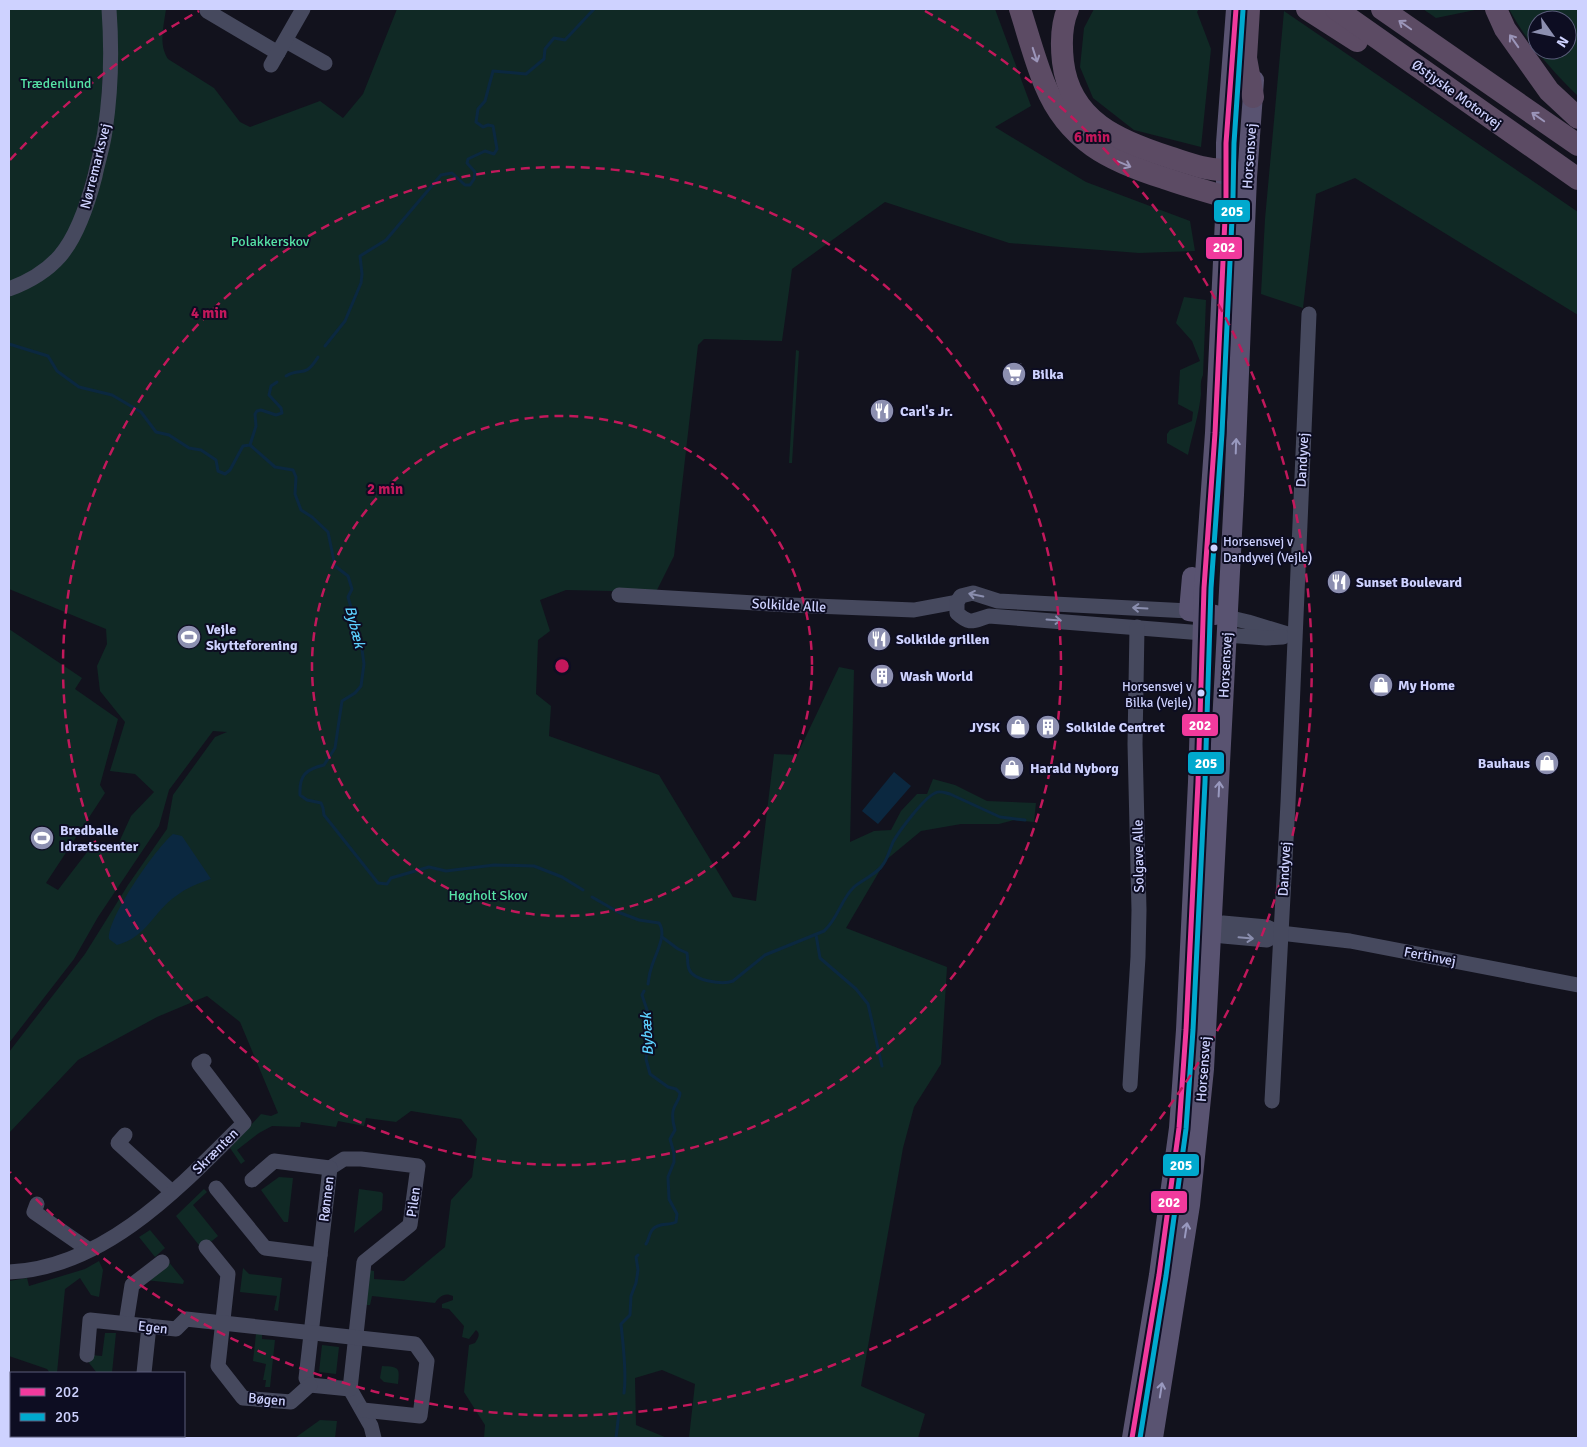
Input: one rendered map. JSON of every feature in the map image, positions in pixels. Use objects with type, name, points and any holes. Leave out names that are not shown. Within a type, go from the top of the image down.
[{"type":"highway","points":[[1020,9],[1045,86],[1070,127],[1084,140],[1114,160],[1138,170],[1236,188]]},
{"type":"highway","points":[[1068,9],[1064,18],[1061,47],[1064,74],[1077,103],[1096,124],[1117,138],[1142,149],[1210,170],[1225,170]]},
{"type":"highway","points":[[1307,9],[1465,112],[1523,142]]},
{"type":"highway","name":"Østjyske Motorvej","points":[[1336,9],[1471,102],[1523,142],[1578,179]]},
{"type":"highway","name":"Østjyske Motorvej","points":[[1382,9],[1578,145]]},
{"type":"highway","points":[[1496,9],[1505,29],[1549,91],[1578,118]]},
{"type":"highway","points":[[1248,15],[1246,58],[1253,97]]},
{"type":"main road","name":"Horsensvej","points":[[1153,1438],[1190,1205],[1218,933],[1221,746],[1214,715],[1215,653],[1211,622],[1234,495],[1241,314],[1236,188],[1225,170],[1248,15]]},
{"type":"main road","name":"Horsensvej","points":[[1132,1438],[1159,1275],[1179,1128],[1186,1030],[1198,782],[1211,622],[1215,433],[1236,188],[1253,97]]},
{"type":"main road","points":[[1211,622],[1204,459],[1215,433]]},
{"type":"main road","points":[[1198,782],[1205,815],[1201,908],[1203,922],[1218,933]]},
{"type":"main road","points":[[1191,929],[1218,933]]},
{"type":"street","name":"Nørremarksvej","points":[[9,290],[32,279],[60,255],[73,235],[91,193],[105,133],[111,71],[109,9]]},
{"type":"street","points":[[278,53],[303,9]]},
{"type":"street","points":[[207,11],[278,53],[325,63]]},
{"type":"street","name":"Dandyvej","points":[[1272,1101],[1288,803],[1309,314]]},
{"type":"street","name":"Solkilde Alle","points":[[957,608],[961,596],[973,593],[998,601],[1211,622]]},
{"type":"street","name":"Solkilde Alle","points":[[619,595],[790,606],[920,610],[957,608]]},
{"type":"street","name":"Solkilde Alle","points":[[957,608],[966,620],[973,622],[989,616],[1138,627],[1211,622]]},
{"type":"street","points":[[1211,622],[1248,622],[1294,636]]},
{"type":"street","name":"Solgave Alle","points":[[1130,1084],[1139,910],[1135,744],[1138,627]]},
{"type":"street","name":"Fertinvej","points":[[1218,933],[1223,923],[1267,927],[1280,934],[1350,941],[1578,985]]},
{"type":"street","name":"Skrænten","points":[[9,1272],[27,1271],[53,1265],[89,1250],[112,1237],[142,1217],[172,1192],[244,1123],[199,1064],[204,1061]]},
{"type":"street","points":[[125,1135],[118,1143],[172,1192]]},
{"type":"street","name":"Pilen","points":[[330,1168],[344,1159],[361,1159],[418,1166],[410,1224],[364,1262],[355,1337]]},
{"type":"street","name":"Rønnen","points":[[252,1180],[274,1161],[330,1168],[311,1332]]},
{"type":"street","points":[[216,1188],[265,1248],[320,1255]]},
{"type":"street","points":[[37,1204],[34,1212],[89,1250]]},
{"type":"street","points":[[206,1247],[228,1274],[222,1322]]},
{"type":"street","name":"Egen","points":[[162,1262],[132,1285],[126,1323],[176,1329],[186,1319],[414,1344],[427,1361],[420,1416],[363,1410]]},
{"type":"street","points":[[87,1355],[90,1320],[126,1323]]},
{"type":"street","name":"Bøgen","points":[[222,1322],[218,1366],[244,1398],[291,1402],[310,1385]]},
{"type":"street","points":[[144,1372],[149,1326]]},
{"type":"street","points":[[311,1332],[306,1378],[310,1385],[350,1389]]},
{"type":"street","points":[[355,1337],[350,1389],[371,1426],[374,1438]]},
{"type":"green space","name":"Trædenlund","points":[[9,9],[104,9],[105,27],[100,128],[76,217],[53,257],[9,285]]},
{"type":"green space","name":"Høgholt Skov","points":[[115,9],[166,9],[162,41],[168,59],[214,88],[240,122],[250,127],[320,101],[343,118],[363,94],[397,9],[995,9],[1031,106],[995,127],[1086,182],[1190,221],[1195,251],[1139,253],[1009,243],[885,202],[792,269],[782,341],[704,339],[698,345],[674,556],[656,592],[566,590],[540,600],[550,631],[538,640],[536,694],[551,706],[549,736],[659,775],[733,897],[756,901],[774,754],[797,755],[839,667],[854,670],[850,842],[874,831],[891,830],[901,811],[917,794],[927,794],[933,779],[955,785],[987,801],[1036,803],[1034,822],[1014,820],[999,824],[961,824],[921,831],[886,860],[846,928],[947,967],[941,1064],[914,1107],[903,1148],[861,1386],[925,1414],[918,1438],[689,1438],[695,1384],[662,1370],[635,1378],[636,1425],[667,1438],[484,1438],[485,1425],[464,1392],[469,1345],[475,1343],[479,1335],[476,1330],[469,1339],[462,1337],[464,1326],[449,1309],[442,1308],[442,1304],[453,1300],[453,1296],[442,1295],[435,1303],[372,1296],[370,1305],[365,1305],[369,1270],[374,1271],[374,1279],[404,1281],[445,1247],[451,1200],[472,1177],[477,1139],[461,1119],[411,1111],[396,1122],[366,1118],[364,1126],[338,1121],[336,1127],[301,1122],[300,1127],[272,1126],[259,1133],[237,1150],[245,1161],[241,1164],[230,1148],[261,1114],[271,1116],[278,1113],[240,1022],[207,996],[157,1017],[78,1060],[9,1133],[9,1052],[85,954],[128,885],[167,829],[173,795],[215,737],[227,732],[213,731],[169,790],[159,826],[98,917],[74,959],[9,1043],[9,629],[82,678],[75,689],[118,719],[100,785],[105,793],[46,883],[58,890],[94,843],[115,851],[131,816],[154,792],[135,774],[110,771],[125,722],[100,691],[97,666],[107,644],[106,629],[9,589],[9,295],[24,290],[85,222]]},
{"type":"green space","points":[[1094,9],[1199,9],[1197,12],[1211,49],[1201,147],[1134,130],[1093,98],[1080,67],[1084,28]]},
{"type":"green space","points":[[1423,9],[1480,9],[1436,18]]},
{"type":"green space","points":[[1509,9],[1578,9],[1578,96],[1544,60],[1577,60],[1577,10],[1527,10],[1527,37]]},
{"type":"green space","points":[[1284,11],[1578,212],[1578,315],[1355,178],[1316,194],[1303,308],[1261,294],[1265,219]]},
{"type":"green space","points":[[1184,297],[1206,300],[1201,394],[1188,455],[1167,443],[1167,434],[1170,430],[1192,421],[1193,412],[1178,404],[1180,370],[1200,361],[1192,341],[1176,323]]},
{"type":"green space","points":[[796,350],[799,351],[792,463],[789,463]]},
{"type":"green space","points":[[279,1177],[293,1178],[288,1222],[284,1222],[261,1190]]},
{"type":"green space","points":[[204,1189],[207,1192],[193,1205],[218,1236],[202,1249],[176,1216]]},
{"type":"green space","points":[[359,1189],[381,1192],[383,1194],[382,1210],[354,1233]]},
{"type":"green space","points":[[150,1230],[165,1248],[155,1257],[139,1237]]},
{"type":"green space","points":[[99,1261],[103,1270],[99,1297],[91,1295],[80,1278],[65,1289],[57,1372],[49,1372],[47,1369],[9,1356],[9,1281],[27,1278],[29,1286],[85,1269]]},
{"type":"green space","points":[[168,1261],[184,1281],[183,1284],[145,1280]]},
{"type":"green space","points":[[243,1268],[249,1274],[282,1278],[278,1311],[274,1310],[277,1296],[240,1292]]},
{"type":"green space","points":[[262,1332],[262,1339],[275,1340],[270,1387],[265,1387],[266,1380],[263,1380],[266,1364],[253,1361],[256,1334]]},
{"type":"green space","points":[[105,1333],[116,1333],[112,1372],[96,1372],[86,1359],[91,1355],[102,1356]]},
{"type":"green space","points":[[322,1345],[339,1347],[336,1374],[319,1372]]},
{"type":"green space","points":[[382,1366],[397,1369],[399,1374],[398,1384],[384,1382],[380,1378]]},
{"type":"green space","points":[[320,1420],[337,1421],[335,1438],[295,1438]]},
{"type":"water","points":[[894,772],[911,786],[878,824],[862,811]]},
{"type":"water","points":[[173,834],[182,836],[211,879],[180,893],[168,902],[136,936],[117,945],[109,939],[110,929],[124,900],[156,853]]},
{"type":"waterway","points":[[325,346],[345,321],[361,283],[360,256],[386,240],[441,175],[452,173],[465,185],[470,185],[474,179],[475,172],[467,163],[468,159],[485,151],[494,154],[497,149],[493,126],[483,127],[476,122],[478,109],[485,101],[493,71],[526,74],[544,59],[545,49],[554,38],[565,40],[594,9]]},
{"type":"waterway","name":"Bybæk","points":[[9,344],[48,356],[57,371],[79,387],[112,395],[141,412],[156,432],[169,435],[189,448],[201,450],[216,460],[218,471],[225,474],[230,470],[243,446],[250,445],[275,467],[293,470],[296,477],[295,494],[301,510],[312,517],[328,532],[335,566],[348,576],[352,589],[348,597],[361,642],[364,664],[361,686],[355,693],[342,701],[335,748],[324,765],[308,771],[302,778],[300,795],[307,800],[321,803],[324,815],[378,883],[387,884],[391,878],[429,867],[446,871],[494,865],[534,866],[562,877],[583,890]]},
{"type":"waterway","points":[[286,376],[306,370],[318,357]]},
{"type":"waterway","points":[[250,445],[256,426],[255,414],[257,411],[261,410],[276,415],[282,413],[281,408],[269,395],[271,386],[277,382]]},
{"type":"waterway","points":[[662,937],[687,953],[689,969],[696,976],[716,982],[733,981],[765,955],[824,931],[833,921],[846,897],[854,887],[881,867],[901,830],[918,808],[935,793],[950,794],[1000,817],[1025,820]]},
{"type":"waterway","name":"Bybæk","points":[[592,897],[618,912],[639,920],[659,923],[662,933],[660,946],[650,971],[648,984]]},
{"type":"waterway","points":[[816,935],[820,958],[856,989],[868,1004],[882,1066]]},
{"type":"waterway","name":"Bybæk","points":[[644,991],[642,995],[649,1016],[645,1030],[648,1040],[646,1059],[650,1074],[680,1093],[673,1113],[675,1130],[670,1139],[674,1153],[674,1162],[668,1177],[669,1199],[677,1214],[676,1222],[655,1227],[646,1244]]},
{"type":"waterway","name":"Bybæk","points":[[624,1393],[625,1367],[621,1324],[630,1315],[631,1296],[638,1270],[636,1257],[638,1255]]},
{"type":"waterway","name":"Bybæk","points":[[616,1438],[619,1412]]},
{"type":"transit line","name":"202","points":[[1132,1438],[1159,1275],[1179,1128],[1186,1030],[1198,782],[1204,588],[1215,433],[1226,197],[1226,143],[1236,9]]},
{"type":"transit line","name":"205","points":[[1140,1438],[1166,1276],[1186,1129],[1193,1030],[1205,782],[1211,588],[1222,433],[1234,143],[1243,10]]},
{"type":"place","name":"Bilka","points":[[1014,374]]},
{"type":"place","name":"Carl's Jr.","points":[[882,411]]},
{"type":"place","name":"Horsensvej v Dandyvej (Vejle)","points":[[1214,548]]},
{"type":"place","name":"Sunset Boulevard","points":[[1339,582]]},
{"type":"place","name":"Vejle Skytteforening","points":[[189,637]]},
{"type":"place","name":"Solkilde grillen","points":[[879,639]]},
{"type":"place","name":"Wash World","points":[[882,676]]},
{"type":"place","name":"My Home","points":[[1381,685]]},
{"type":"place","name":"Horsensvej v Bilka (Vejle)","points":[[1201,693]]},
{"type":"place","name":"JYSK","points":[[1018,727]]},
{"type":"place","name":"Solkilde Centret","points":[[1048,727]]},
{"type":"place","name":"Bauhaus","points":[[1547,763]]},
{"type":"place","name":"Harald Nyborg","points":[[1012,768]]},
{"type":"place","name":"Bredballe Idrætscenter","points":[[42,838]]},
{"type":"park label","name":"Polakkerskov","points":[[270,241]]}]
